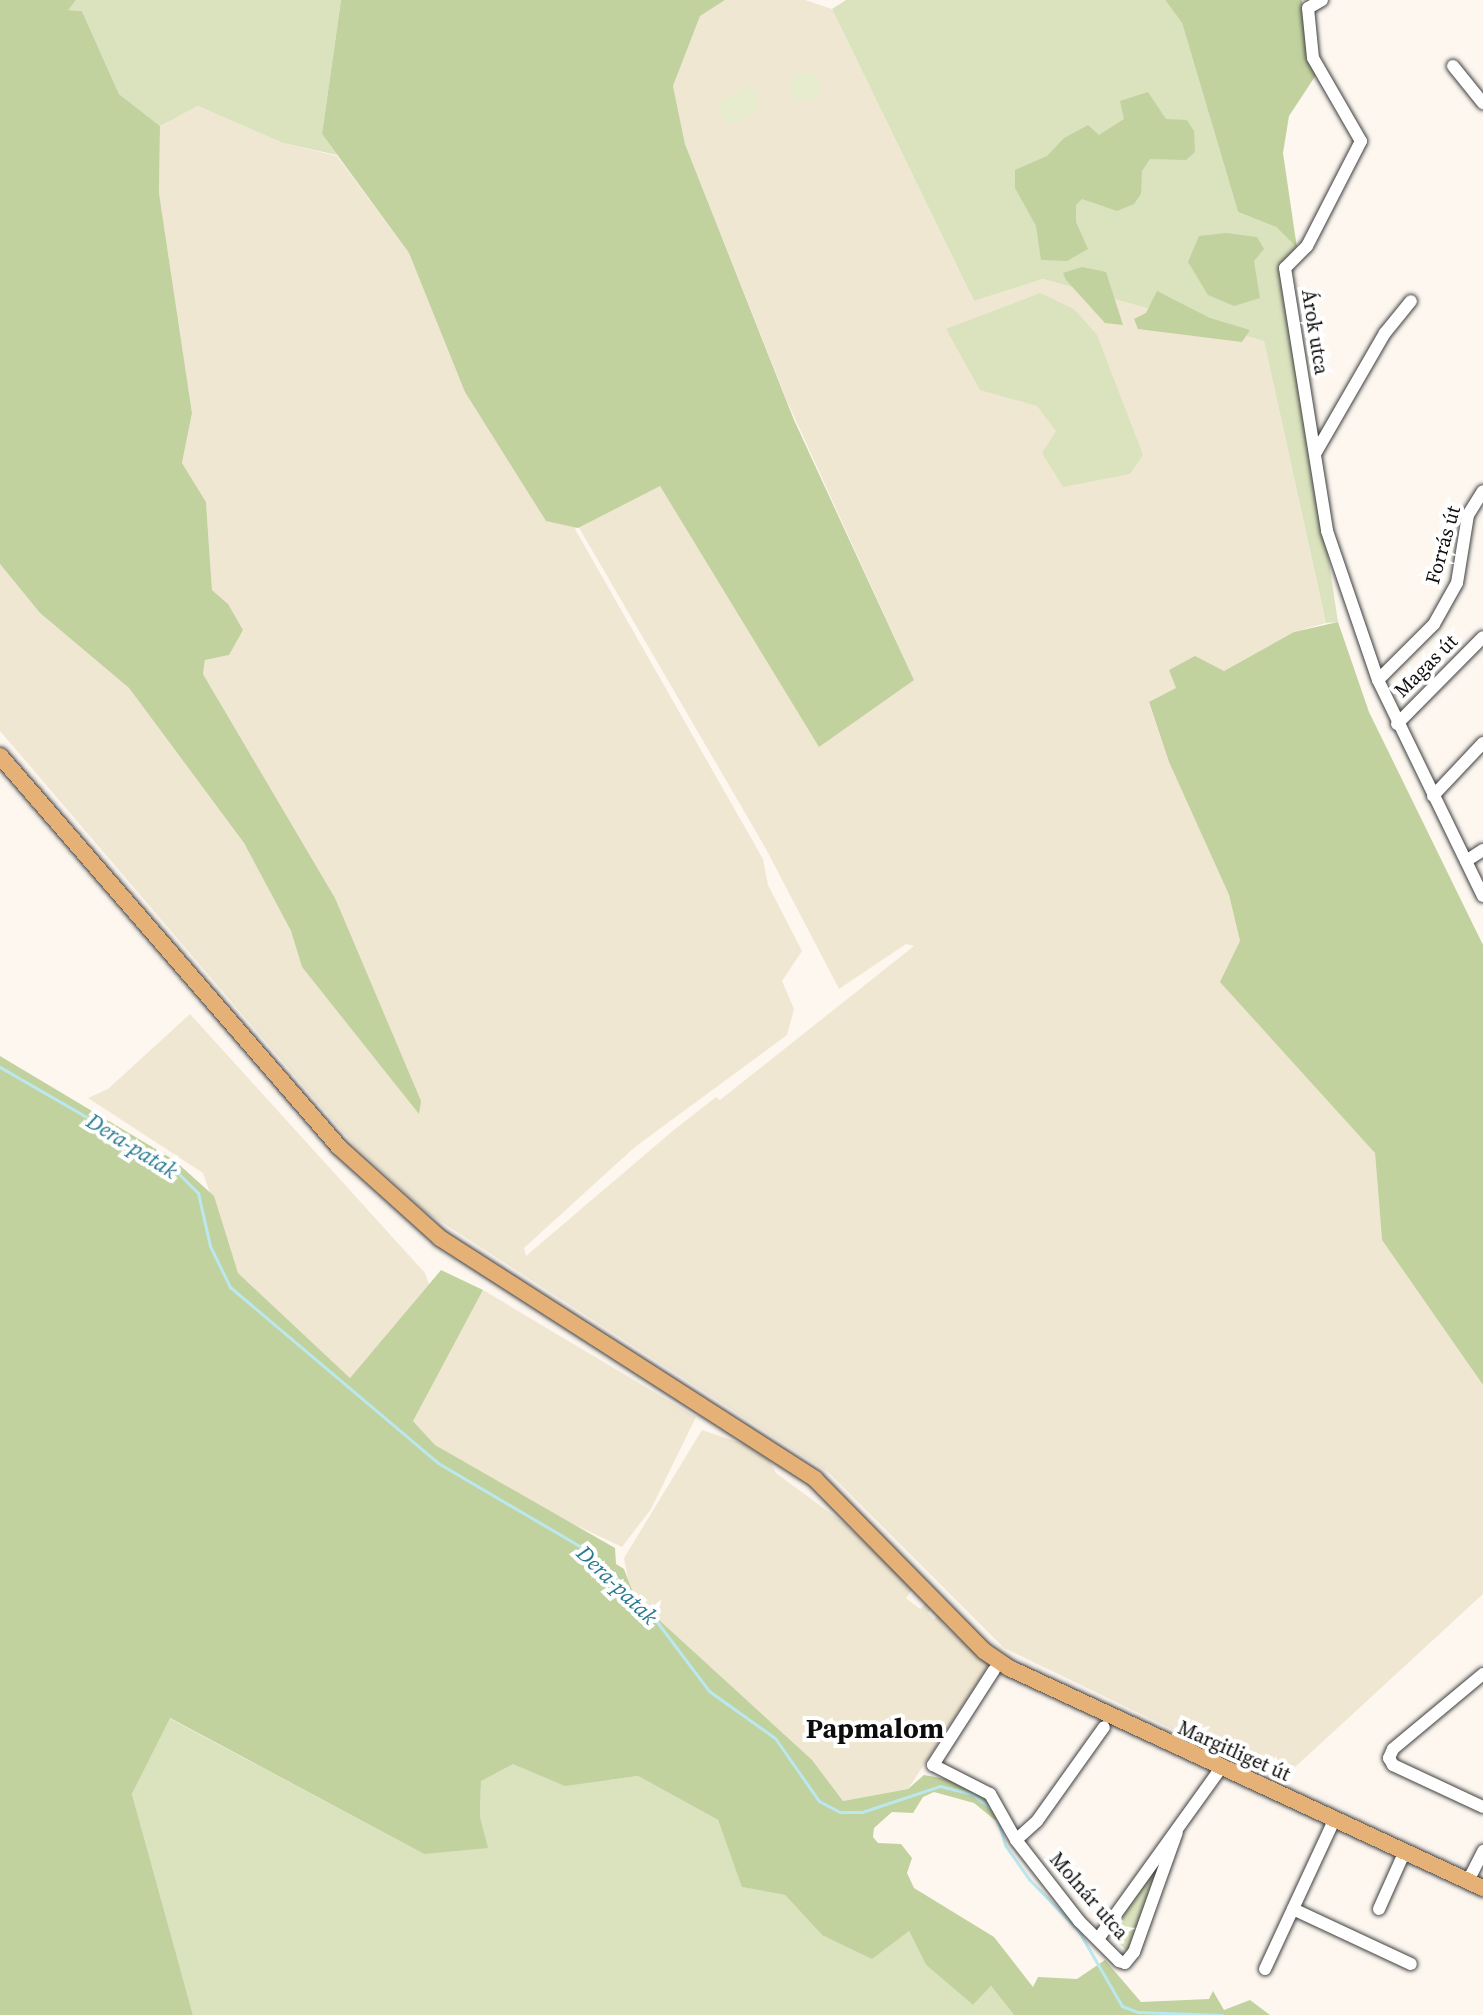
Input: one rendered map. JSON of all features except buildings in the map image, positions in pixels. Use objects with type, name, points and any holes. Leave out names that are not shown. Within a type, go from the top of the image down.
[{"type":"main road","name":"Margitliget út","points":[[0,756],[374,1182],[440,1238],[815,1479],[975,1641],[1024,1676],[1476,1884]]},
{"type":"street","name":"Árok utca","points":[[1315,454],[1285,268],[1307,246],[1361,141],[1313,58],[1308,8],[1322,0]]},
{"type":"street","points":[[1453,66],[1483,103]]},
{"type":"street","points":[[1411,301],[1385,333],[1315,454],[1327,531],[1378,680],[1483,896]]},
{"type":"street","name":"Forrás út","points":[[1378,680],[1434,624],[1457,583],[1468,515],[1483,491]]},
{"type":"street","name":"Magas út","points":[[1397,724],[1483,637]]},
{"type":"street","points":[[1433,796],[1483,743]]},
{"type":"street","points":[[1466,861],[1483,850]]},
{"type":"street","name":"Molnár utca","points":[[994,1670],[932,1760],[938,1770],[990,1794],[1016,1840],[1119,1961],[1125,1963],[1134,1952],[1177,1832]]},
{"type":"street","points":[[1483,1674],[1393,1749],[1389,1758],[1393,1765],[1483,1807]]},
{"type":"street","points":[[1016,1840],[1037,1821],[1104,1727]]},
{"type":"street","points":[[1098,1939],[1221,1768]]},
{"type":"street","points":[[1265,1969],[1335,1818]]},
{"type":"street","points":[[1379,1909],[1405,1851]]},
{"type":"street","points":[[1476,1884],[1483,1851]]},
{"type":"street","points":[[1293,1909],[1411,1964]]},
{"type":"shaded area","points":[[725,0],[805,0],[832,9],[974,301],[1043,279],[1264,341],[1326,623],[1294,632],[1224,671],[1149,703],[1169,762],[1229,895],[1240,941],[1375,1153],[1382,1240],[1483,1385],[1483,1594],[1280,1781],[1004,1648],[828,1472],[426,1212],[353,1144],[0,731],[0,564],[40,613],[129,688],[244,843],[291,931],[302,967],[419,1113],[335,898],[203,674],[205,660],[229,655],[228,604],[212,590],[206,502],[182,463],[192,413],[159,193],[160,126],[198,106],[283,143],[337,156],[409,253],[465,390],[588,417],[914,680],[787,401],[685,144],[673,86],[700,15]],"holes":[[[578,526],[766,849],[839,989],[906,944],[914,946],[720,1100],[716,1097],[675,1129],[526,1256],[524,1248],[635,1147],[787,1035],[794,1009],[782,981],[802,951],[768,885],[763,859],[575,529]]]},
{"type":"shaded area","points":[[190,1014],[425,1273],[429,1284],[350,1378],[238,1273],[203,1173],[88,1098],[108,1089]]},
{"type":"shaded area","points":[[483,1290],[696,1417],[651,1509],[622,1547],[539,1508],[435,1445],[412,1420]]},
{"type":"shaded area","points":[[702,1430],[746,1445],[769,1460],[776,1473],[845,1524],[913,1589],[906,1598],[920,1609],[927,1602],[932,1607],[928,1613],[934,1619],[939,1614],[943,1624],[989,1665],[908,1789],[843,1801],[811,1760],[738,1700],[632,1600],[624,1558]]},
{"type":"green space","points":[[0,0],[76,0],[68,10],[82,11],[119,94],[160,126],[159,193],[192,413],[182,463],[206,502],[212,590],[228,604],[243,630],[229,655],[205,660],[203,674],[335,898],[421,1101],[419,1114],[302,967],[291,931],[244,843],[129,688],[40,613],[0,564]]},
{"type":"green space","points":[[76,0],[341,0],[322,134],[337,155],[283,143],[198,106],[160,126],[119,94],[82,11],[67,10]]},
{"type":"green space","points":[[341,0],[725,0],[700,16],[673,86],[685,144],[794,420],[914,680],[819,747],[660,486],[578,528],[546,521],[465,392],[409,253],[322,134]]},
{"type":"green space","points":[[846,0],[1165,0],[1182,23],[1238,212],[1276,227],[1297,248],[1285,269],[1338,622],[1326,623],[1264,341],[1043,279],[974,301],[832,9]]},
{"type":"green space","points":[[1165,0],[1302,0],[1306,45],[1316,75],[1289,116],[1283,153],[1297,248],[1276,227],[1238,212],[1182,23]]},
{"type":"green space","points":[[805,72],[816,76],[820,87],[816,98],[805,102],[794,98],[790,87],[794,76]]},
{"type":"green space","points":[[746,86],[754,90],[760,107],[734,124],[725,123],[717,105]]},
{"type":"green space","points":[[1148,92],[1166,119],[1187,120],[1194,131],[1195,152],[1186,160],[1150,159],[1142,171],[1141,194],[1134,204],[1117,211],[1082,199],[1076,205],[1076,222],[1088,249],[1067,261],[1041,260],[1036,226],[1015,188],[1015,170],[1047,156],[1064,138],[1088,125],[1099,135],[1124,119],[1120,101]]},
{"type":"green space","points":[[1226,233],[1257,237],[1264,249],[1254,261],[1260,298],[1234,306],[1208,295],[1188,262],[1199,236]]},
{"type":"green space","points":[[1082,267],[1106,272],[1123,325],[1105,323],[1066,280],[1063,273]]},
{"type":"green space","points":[[1157,291],[1210,318],[1250,330],[1242,342],[1138,329],[1134,319],[1146,313]]},
{"type":"green space","points":[[1040,293],[1074,309],[1097,335],[1143,455],[1130,474],[1063,487],[1042,453],[1056,431],[1037,406],[980,390],[946,329]]},
{"type":"green space","points":[[1338,622],[1369,712],[1483,945],[1483,1385],[1382,1240],[1375,1153],[1220,982],[1240,941],[1229,895],[1169,762],[1149,702],[1176,688],[1169,670],[1195,656],[1224,671],[1294,632]]},
{"type":"green space","points":[[0,1056],[174,1160],[214,1196],[238,1273],[350,1378],[441,1270],[483,1290],[413,1421],[435,1445],[615,1548],[616,1564],[624,1569],[635,1598],[812,1760],[843,1801],[908,1789],[924,1775],[952,1780],[990,1798],[1001,1825],[974,1803],[934,1792],[923,1797],[913,1813],[892,1812],[874,1828],[873,1837],[878,1843],[901,1844],[912,1858],[907,1873],[914,1888],[994,1937],[1033,1987],[1038,1977],[1077,1979],[1105,1960],[1141,2002],[1209,1999],[1213,1991],[1224,2010],[1250,2000],[1270,2015],[1014,2015],[991,1986],[973,2005],[926,1965],[909,1931],[872,1959],[822,1935],[785,1895],[742,1887],[718,1820],[638,1776],[565,1786],[513,1764],[481,1781],[480,1817],[488,1848],[424,1854],[170,1718],[132,1794],[193,2015],[0,2015]]},
{"type":"green space","points":[[169,1718],[424,1854],[480,1817],[481,1781],[495,1769],[513,1764],[609,1780],[638,1776],[718,1820],[743,1887],[785,1895],[822,1935],[909,1931],[926,1965],[973,2005],[991,1986],[1014,2015],[193,2015],[132,1794]]},
{"type":"green space","points":[[1165,1854],[1131,1950],[1128,1952],[1109,1933]]},
{"type":"waterway","name":"Dera-patak","points":[[0,1067],[170,1165],[198,1193],[210,1246],[230,1287],[438,1463],[586,1550],[642,1602],[709,1691],[775,1738],[819,1801],[840,1812],[862,1812],[940,1786],[972,1794],[992,1809]]},
{"type":"waterway","name":"Dera-patak","points":[[996,1815],[1005,1845],[1029,1879],[1078,1930],[1122,2006],[1138,2012],[1222,2015]]},
{"type":"district","name":"Papmalom","points":[[875,1728]]}]
